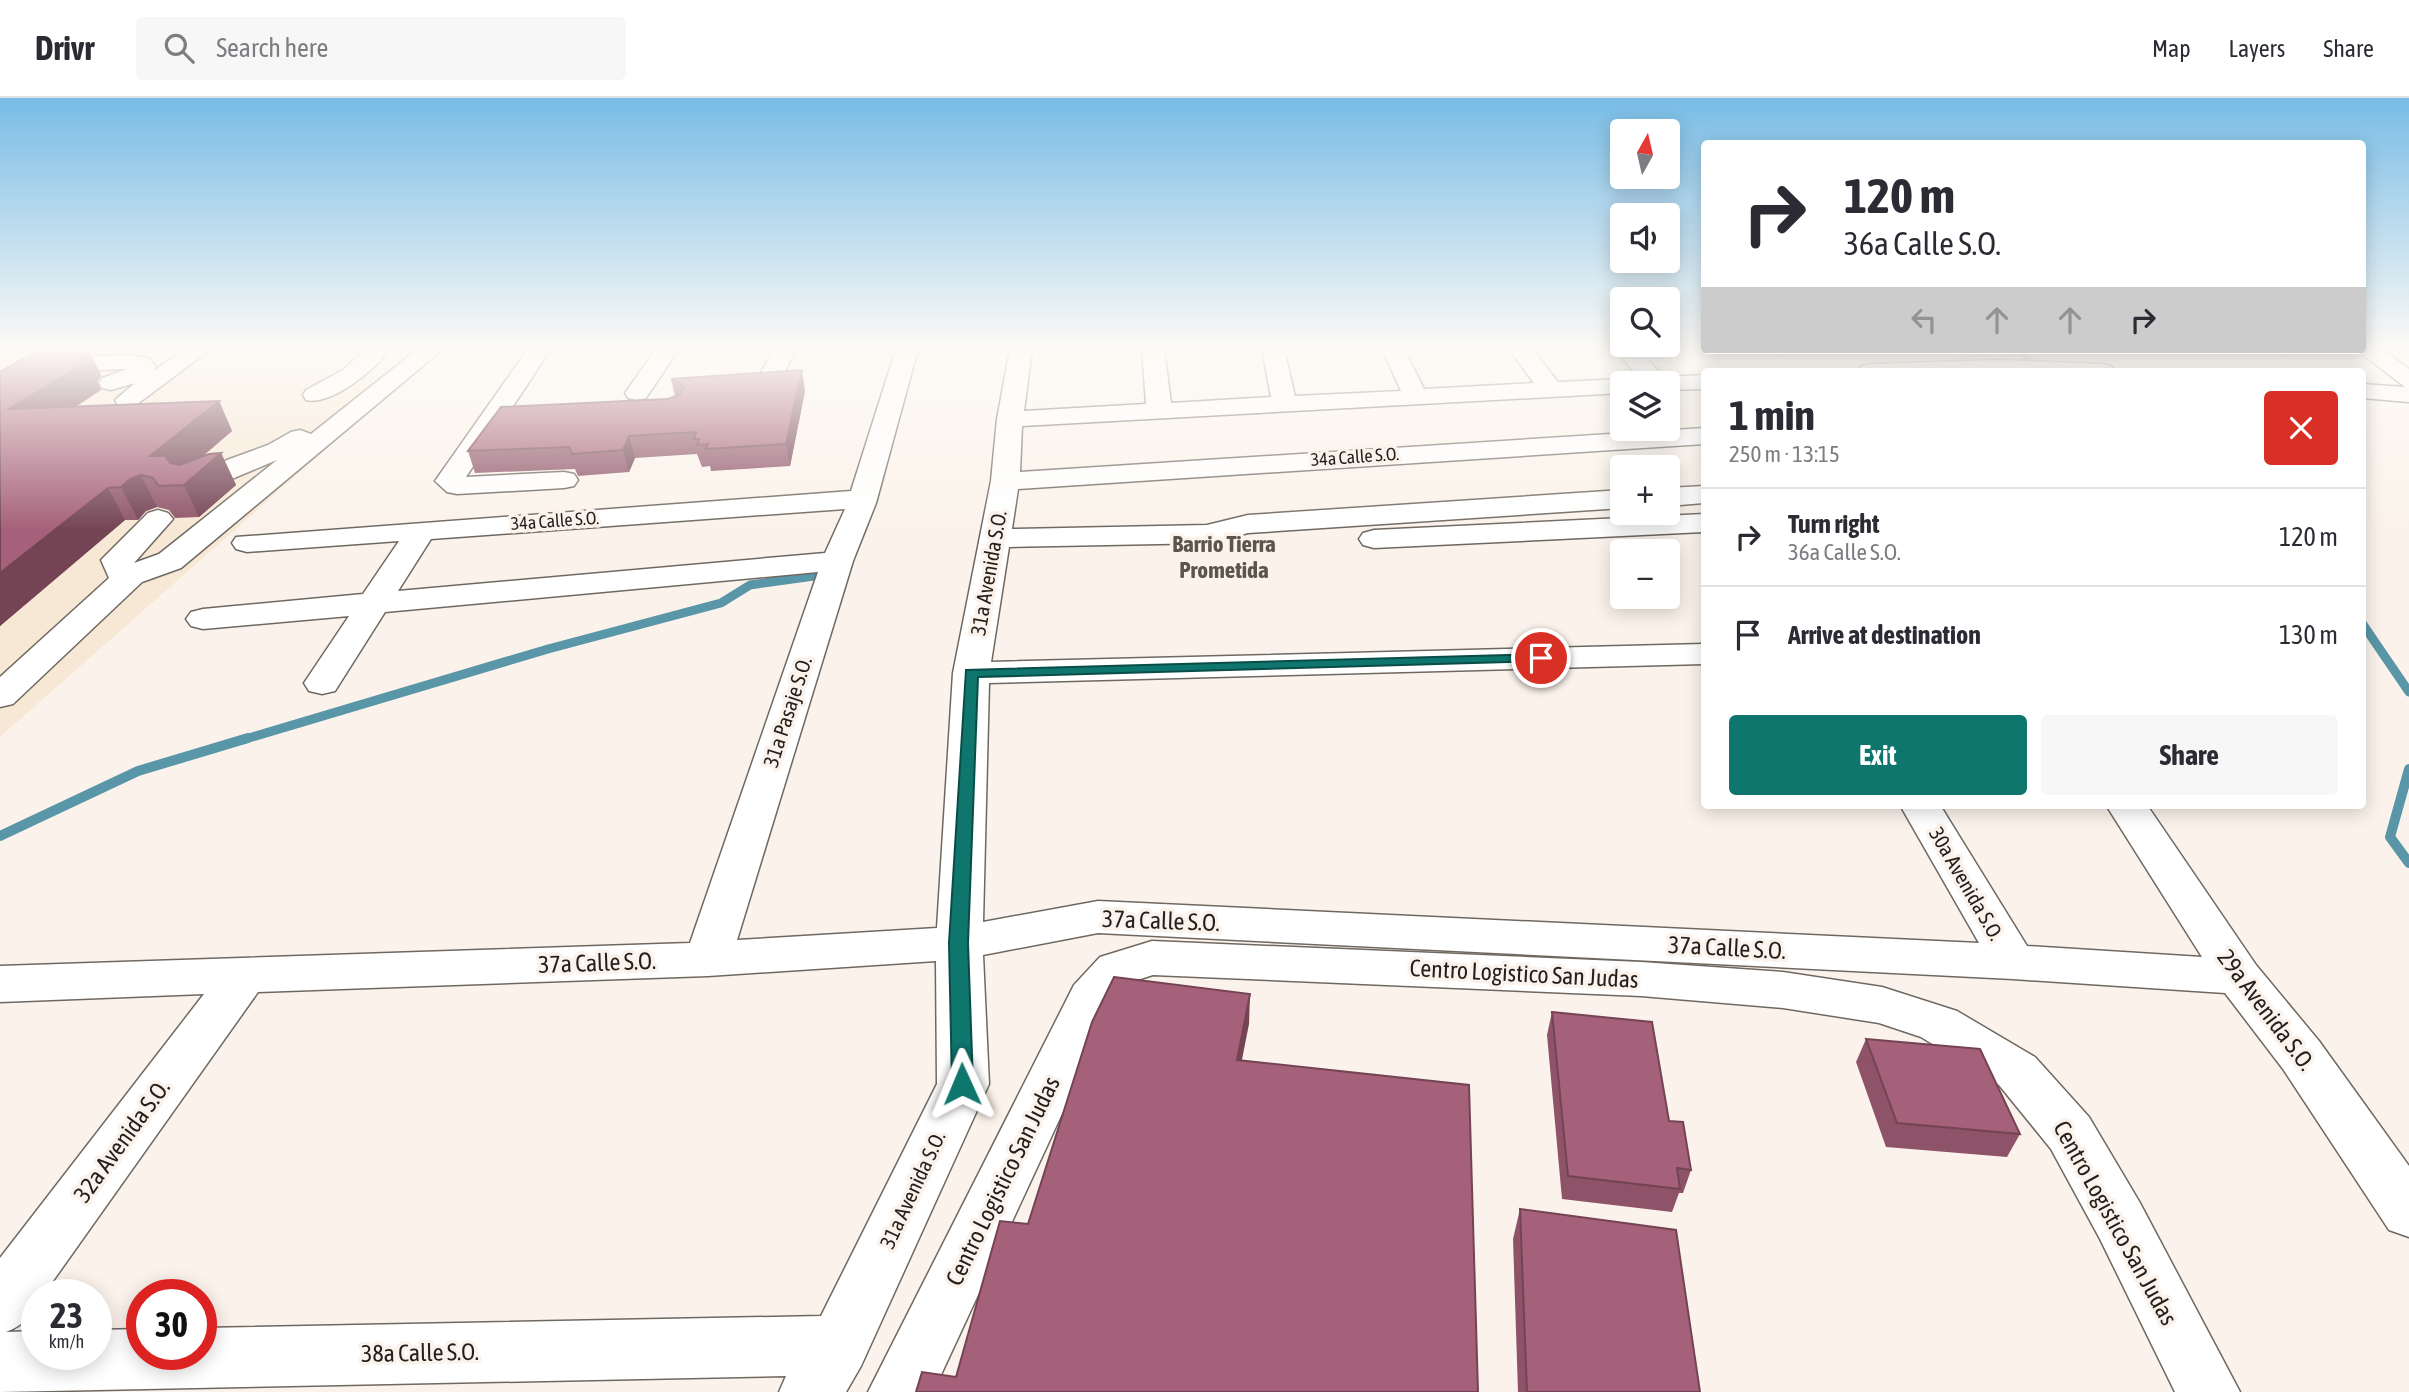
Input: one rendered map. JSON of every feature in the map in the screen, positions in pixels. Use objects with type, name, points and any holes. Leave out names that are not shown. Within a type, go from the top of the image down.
[{"type":"street","points":[[196,486],[292,443],[334,409]]},
{"type":"street","points":[[0,696],[131,575],[170,561],[340,409]]},
{"type":"street","points":[[499,409],[449,481],[451,484],[457,486],[564,480]]},
{"type":"street","name":"31a Pasaje S.O.","points":[[708,959],[837,561],[868,483],[889,409]]},
{"type":"street","name":"31a Avenida S.O.","points":[[825,1368],[962,1084],[959,943],[971,673],[1005,481],[1012,409]]},
{"type":"street","points":[[1010,419],[1193,409]]},
{"type":"street","points":[[1525,409],[1548,412],[1555,409]]},
{"type":"street","points":[[617,412],[659,410]]},
{"type":"street","name":"34a Calle S.O.","points":[[1005,481],[1404,483],[1548,412],[1701,436]]},
{"type":"street","points":[[493,419],[520,417]]},
{"type":"street","name":"34a Calle S.O.","points":[[247,543],[421,531],[868,483]]},
{"type":"street","points":[[1404,483],[1445,536]]},
{"type":"street","points":[[995,538],[1211,534],[1233,526],[1404,483],[1610,498]]},
{"type":"street","points":[[1680,496],[1701,495]]},
{"type":"street","points":[[131,575],[120,572],[117,560],[158,519]]},
{"type":"street","points":[[1211,534],[1231,542],[1279,543],[1701,523]]},
{"type":"street","points":[[322,683],[421,531]]},
{"type":"street","points":[[203,619],[837,561]]},
{"type":"street","points":[[971,673],[1701,654]]},
{"type":"street","name":"30a Avenida S.O.","points":[[1922,809],[2012,962]]},
{"type":"street","name":"29a Avenida S.O.","points":[[2129,809],[2239,977],[2301,1055],[2409,1212]]},
{"type":"street","name":"37a Calle S.O.","points":[[0,984],[708,959],[959,943],[1098,917],[2012,962],[2239,977]]},
{"type":"street","name":"Centro Logistico San Judas","points":[[900,1392],[1091,998],[1117,969],[1152,958],[1641,979],[1783,990],[1882,1005],[1939,1024],[2017,1071],[2070,1133],[2120,1221],[2208,1392]]},
{"type":"street","name":"32a Avenida S.O.","points":[[0,1306],[244,976]]},
{"type":"street","name":"38a Calle S.O.","points":[[0,1362],[825,1368]]},
{"type":"shaded area","points":[[0,409],[372,409],[0,737]]},
{"type":"building","points":[[0,409],[208,409],[150,456],[165,456],[170,463],[180,465],[209,454],[221,453],[184,485],[159,486],[153,478],[141,475],[130,479],[121,487],[108,488],[0,573]]},
{"type":"building","points":[[499,409],[793,409],[786,444],[706,449],[708,444],[697,445],[699,439],[694,439],[696,432],[629,436],[623,450],[572,454],[569,447],[468,451]]},
{"type":"building","points":[[1114,977],[1250,994],[1237,1060],[1469,1085],[1478,1392],[916,1392],[922,1372],[956,1377],[1000,1221],[1028,1224],[1092,1022]]},
{"type":"building","points":[[1552,1012],[1652,1022],[1669,1121],[1683,1122],[1691,1170],[1677,1168],[1680,1189],[1568,1176]]},
{"type":"building","points":[[1866,1039],[1980,1049],[2020,1134],[1897,1123]]},
{"type":"building","points":[[1520,1209],[1676,1230],[1700,1392],[1527,1392]]},
{"type":"waterway","points":[[242,740],[548,649],[721,603],[750,585],[814,576]]},
{"type":"waterway","points":[[2366,629],[2409,692]]},
{"type":"waterway","points":[[0,836],[138,771],[248,738]]},
{"type":"waterway","points":[[2409,769],[2390,837],[2409,863]]},
{"type":"district","name":"Barrio Tierra Prometida","points":[[1224,557]]},
{"type":"route","points":[[962,1084],[959,943],[971,673],[1541,658]]}]
